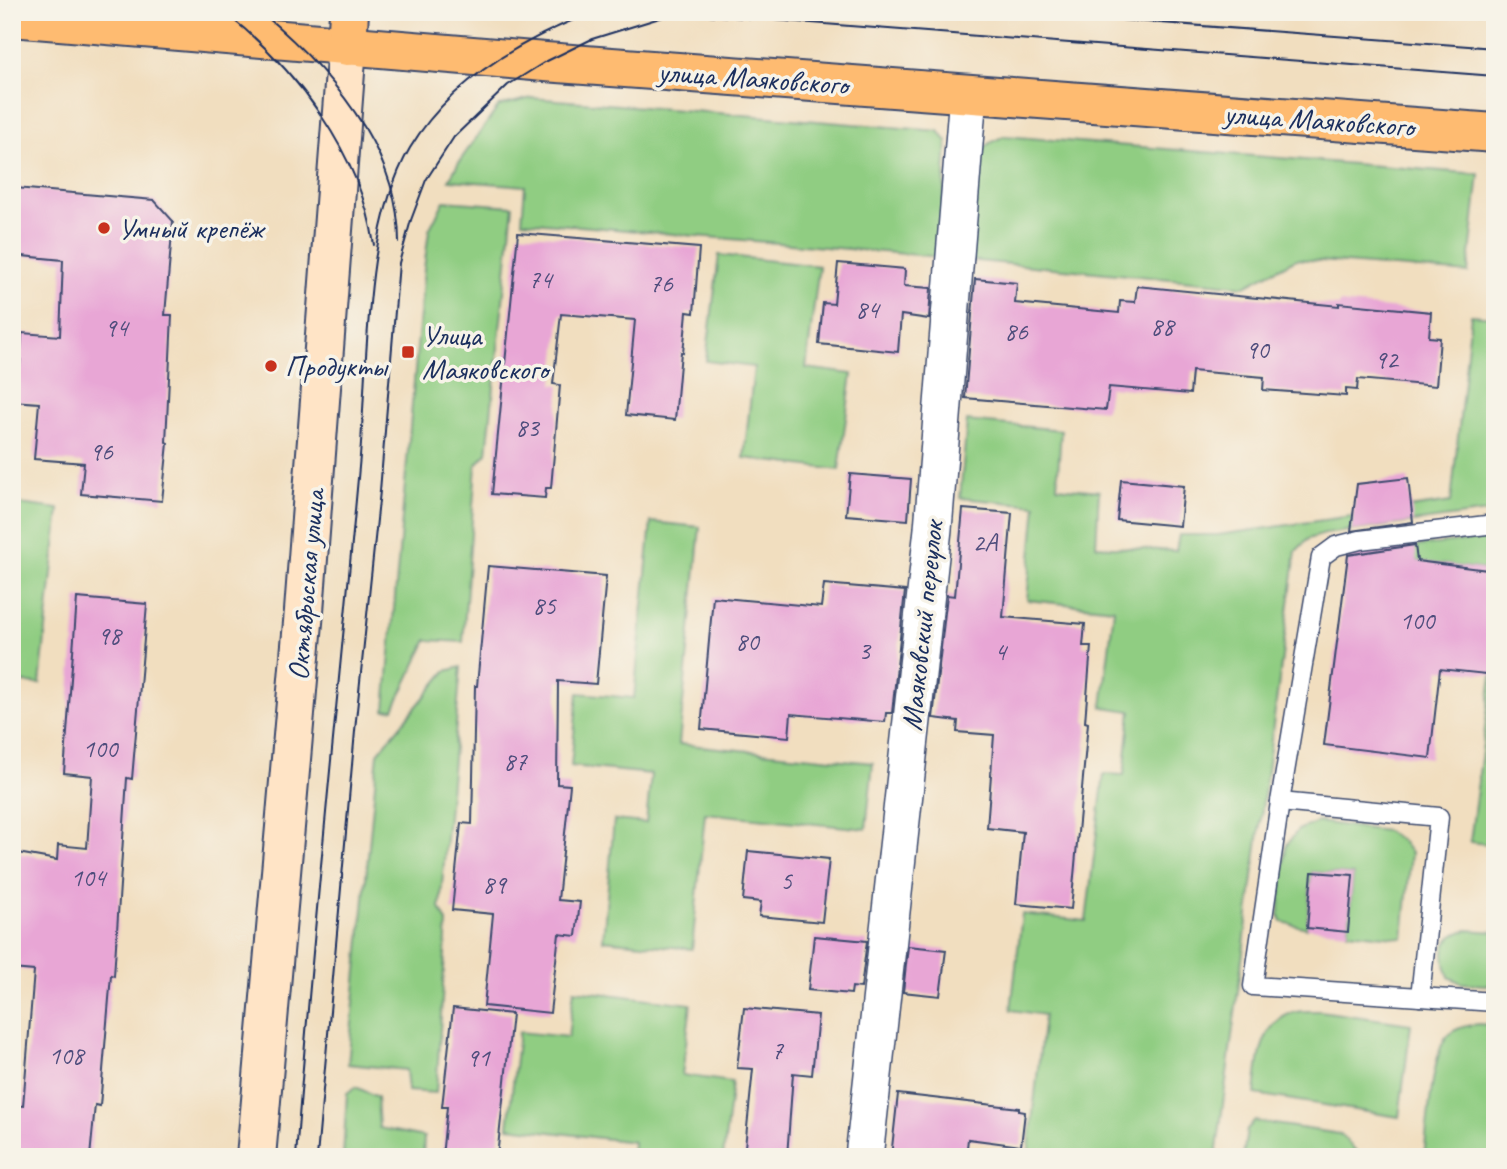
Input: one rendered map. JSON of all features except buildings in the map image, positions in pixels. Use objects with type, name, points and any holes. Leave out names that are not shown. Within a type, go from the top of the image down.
[{"type":"main road","name":"улица Маяковского","points":[[12,17],[348,29],[968,94],[1495,133]]},
{"type":"main road","name":"Октябрьская улица","points":[[256,1157],[304,611],[348,29]]},
{"type":"street","name":"Маяковский переулок","points":[[864,1157],[933,528],[968,94]]},
{"type":"lane","points":[[1495,524],[1360,540],[1336,546],[1321,557],[1280,802],[1254,986],[1495,1002]]},
{"type":"lane","points":[[1280,802],[1439,817],[1420,997]]},
{"type":"green space","points":[[532,98],[939,131],[947,142],[940,257],[522,221],[525,186],[449,180],[499,106]]},
{"type":"green space","points":[[1004,136],[1479,174],[1468,273],[1296,259],[1245,286],[967,260],[979,155],[988,144]]},
{"type":"green space","points":[[444,201],[513,206],[487,453],[476,465],[463,642],[427,640],[394,709],[385,710],[424,269],[429,230]]},
{"type":"green space","points":[[719,255],[819,266],[806,368],[852,374],[839,470],[744,458],[754,367],[706,361]]},
{"type":"green space","points":[[1471,315],[1495,317],[1495,511],[1325,534],[1308,539],[1296,551],[1216,1157],[1028,1157],[1044,1015],[1011,1010],[1022,914],[1086,921],[1104,774],[1124,775],[1131,711],[1102,707],[1114,609],[1027,600],[1036,505],[960,498],[967,421],[1061,430],[1057,487],[1099,491],[1096,546],[1176,551],[1179,535],[1218,535],[1451,502]]},
{"type":"green space","points":[[12,503],[59,509],[40,684],[12,682]]},
{"type":"green space","points":[[651,522],[700,527],[679,744],[873,763],[866,829],[705,813],[692,949],[603,940],[614,820],[646,823],[651,774],[571,766],[578,693],[634,698]]},
{"type":"green space","points":[[1495,538],[1495,571],[1348,553]]},
{"type":"green space","points":[[461,667],[440,908],[447,922],[436,1093],[408,1091],[406,1070],[348,1064],[378,753],[446,671]]},
{"type":"green space","points":[[1492,675],[1495,676],[1495,845],[1470,842]]},
{"type":"green space","points":[[1318,822],[1386,831],[1401,840],[1411,853],[1403,938],[1348,932],[1353,875],[1312,872],[1307,928],[1282,922],[1279,915],[1286,846],[1298,830]]},
{"type":"green space","points":[[1467,930],[1495,932],[1495,986],[1461,983],[1449,977],[1444,961],[1445,948],[1452,937]]},
{"type":"green space","points":[[574,990],[691,1004],[682,1075],[732,1082],[723,1157],[632,1157],[633,1142],[508,1127],[519,1032],[568,1037]]},
{"type":"green space","points":[[1320,1011],[1411,1024],[1399,1117],[1255,1094],[1262,1047],[1273,1026],[1292,1013]]},
{"type":"green space","points":[[1478,1024],[1495,1025],[1495,1157],[1424,1157],[1431,1092],[1442,1044],[1455,1030]]},
{"type":"green space","points":[[356,1087],[377,1097],[379,1128],[424,1137],[423,1157],[343,1157],[347,1093]]},
{"type":"green space","points":[[1254,1121],[1340,1134],[1362,1157],[1243,1157],[1247,1130]]},
{"type":"tram line","points":[[224,12],[276,59],[321,115],[355,178],[367,211],[374,245]]},
{"type":"tram line","points":[[261,12],[311,59],[356,113],[387,174],[396,207],[399,242]]},
{"type":"tram line","points":[[296,1157],[360,456],[370,298],[383,217],[395,180],[410,148],[426,124],[445,103],[490,65],[515,49],[593,12]]},
{"type":"tram line","points":[[1015,12],[1495,48]]},
{"type":"tram line","points":[[695,14],[1495,76]]},
{"type":"tram line","points":[[317,1157],[399,263],[411,220],[426,180],[454,137],[508,85],[545,62],[592,39],[663,17],[703,14]]},
{"type":"place","name":"Умный крепёж","points":[[104,228]]},
{"type":"place","name":"Улица Маяковского","points":[[408,352]]},
{"type":"place","name":"Продукты","points":[[271,366]]}]
